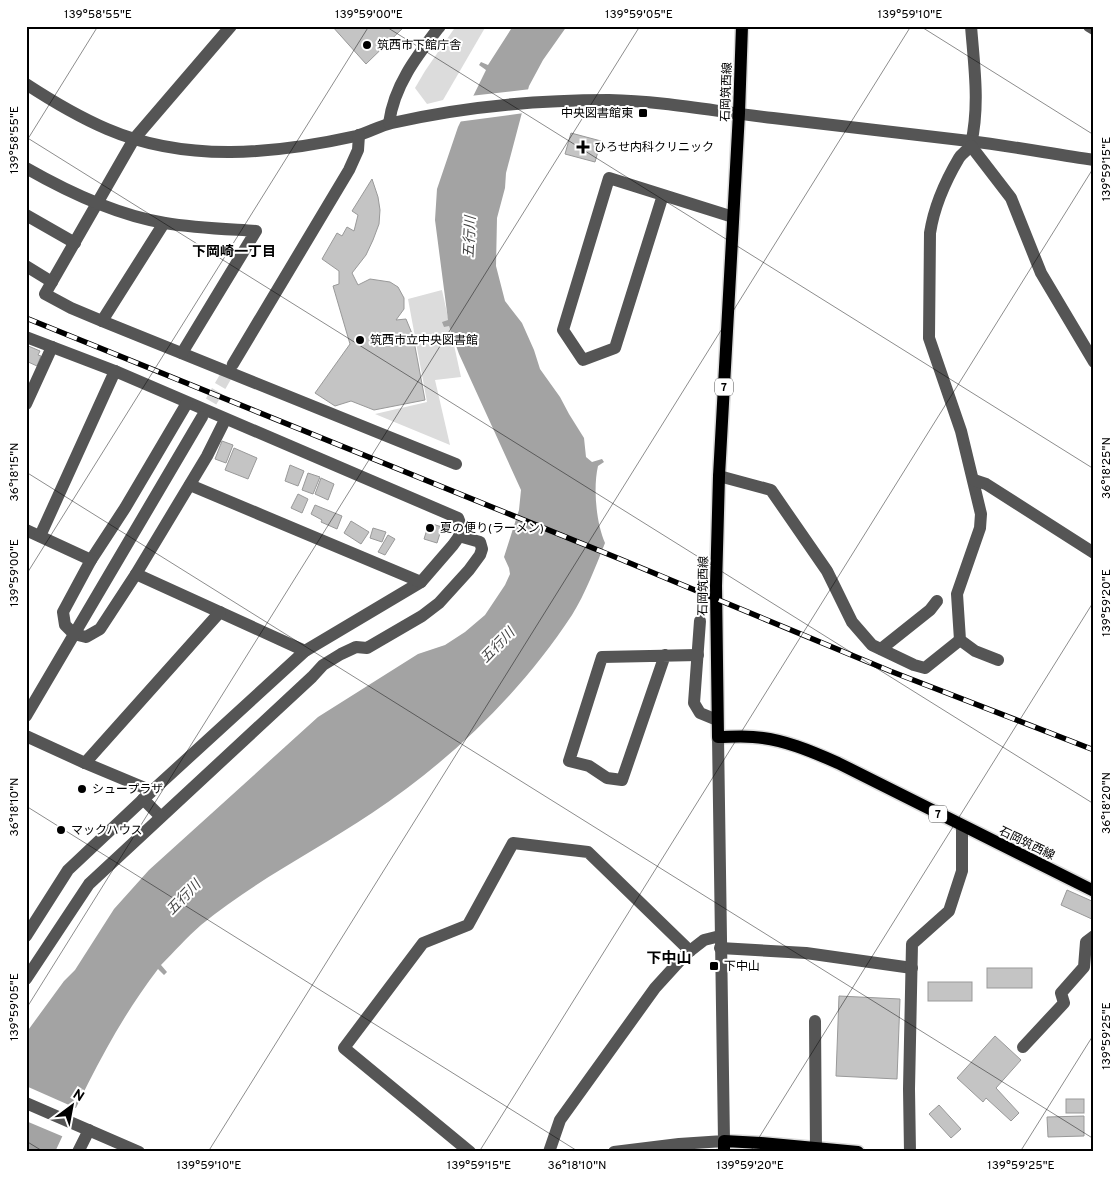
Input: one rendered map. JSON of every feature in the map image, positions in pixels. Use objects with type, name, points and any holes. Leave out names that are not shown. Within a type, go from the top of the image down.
[{"type":"main road","name":"石岡筑西線","points":[[742,26],[719,476],[716,595],[718,737],[754,737],[781,741],[807,749],[1094,890]]},
{"type":"main road","points":[[724,1147],[858,1152]]},
{"type":"street","points":[[231,26],[134,139],[45,294],[71,308],[102,321],[456,464]]},
{"type":"street","points":[[389,123],[391,106],[401,83],[440,26]]},
{"type":"street","points":[[960,640],[958,594],[980,528],[981,514],[962,431],[929,338],[930,232],[936,207],[960,157],[971,143],[976,105],[971,26]]},
{"type":"street","points":[[1089,26],[1094,29]]},
{"type":"street","points":[[26,84],[82,118],[108,130],[134,139],[178,148],[250,152],[293,147],[358,135],[389,123],[436,115],[549,101],[633,102],[690,106],[1094,160]]},
{"type":"street","points":[[233,364],[349,170],[358,150],[358,135]]},
{"type":"street","points":[[971,143],[1011,198],[1041,273],[1094,362]]},
{"type":"street","points":[[26,168],[55,184],[125,213],[164,223],[256,231],[182,353]]},
{"type":"street","points":[[663,195],[615,348],[583,360],[564,330],[609,178],[733,217]]},
{"type":"street","points":[[26,215],[75,243]]},
{"type":"street","points":[[102,321],[164,223]]},
{"type":"street","points":[[26,266],[52,282]]},
{"type":"street","points":[[26,337],[115,371],[225,420],[458,518],[463,531],[421,582],[310,648],[151,804],[89,884],[26,979]]},
{"type":"street","points":[[26,404],[52,347]]},
{"type":"street","points":[[40,536],[115,371]]},
{"type":"street","points":[[187,403],[125,508],[91,560],[63,612],[64,625],[74,634],[86,637],[100,629],[190,485],[225,420]]},
{"type":"street","points":[[26,716],[202,416]]},
{"type":"street","points":[[719,476],[770,490],[827,571],[852,622],[872,645],[914,665],[925,668],[960,640]]},
{"type":"street","points":[[974,480],[986,484],[1094,554]]},
{"type":"street","points":[[190,485],[421,582]]},
{"type":"street","points":[[26,530],[91,560]]},
{"type":"street","points":[[26,936],[68,870],[312,678],[325,664],[356,648],[367,648],[422,616],[439,603],[469,570],[482,549],[480,542],[459,536]]},
{"type":"street","points":[[136,574],[220,612],[310,648],[325,664]]},
{"type":"street","points":[[881,649],[930,610],[937,601]]},
{"type":"street","points":[[85,763],[220,612]]},
{"type":"street","points":[[700,621],[694,703],[700,713],[717,720]]},
{"type":"street","points":[[960,640],[976,651],[998,660]]},
{"type":"street","points":[[665,655],[622,780],[607,778],[589,766],[569,761],[602,657],[665,655],[698,655]]},
{"type":"street","points":[[26,736],[85,763],[151,804]]},
{"type":"street","points":[[614,1152],[680,1144],[724,1147],[718,737]]},
{"type":"street","points":[[910,1152],[909,1089],[912,944],[949,912],[962,871],[962,826]]},
{"type":"street","points":[[470,1152],[344,1048],[423,943],[468,925],[513,843],[588,852],[690,951]]},
{"type":"street","points":[[1022,1047],[1064,1003],[1061,993],[1084,967],[1086,942],[1094,936]]},
{"type":"street","points":[[549,1152],[560,1120],[655,988],[690,951],[704,940],[912,968]]},
{"type":"street","points":[[815,1021],[816,1150]]},
{"type":"street","points":[[26,1102],[139,1152]]},
{"type":"street","points":[[78,1152],[85,1128]]},
{"type":"shaded area","points":[[456,26],[486,26],[443,100],[427,104],[415,88]]},
{"type":"shaded area","points":[[442,290],[461,377],[435,380],[450,445],[375,414],[427,402],[408,299]]},
{"type":"water","name":"五行川","points":[[513,26],[567,26],[543,60],[529,86],[506,173],[505,188],[497,218],[496,266],[505,301],[522,323],[540,369],[560,397],[584,438],[586,457],[592,462],[602,459],[604,462],[598,466],[596,494],[599,525],[605,543],[590,580],[572,615],[530,672],[482,724],[456,748],[401,793],[372,813],[221,909],[201,925],[161,965],[167,972],[164,975],[158,969],[128,1012],[89,1081],[55,1152],[26,1152],[26,1033],[64,981],[75,970],[114,909],[149,870],[318,717],[418,654],[445,645],[465,632],[485,615],[510,574],[504,557],[519,510],[521,490],[459,354],[449,326],[444,327],[442,322],[448,320],[435,220],[437,189],[458,127],[486,70],[479,65],[481,62],[488,65]]},
{"type":"pier","points":[[531,89],[524,113],[457,122],[470,96]]},
{"type":"pier","points":[[26,1086],[78,1109],[64,1137],[26,1121]]},
{"type":"building","name":"筑西市下館庁舎","points":[[332,26],[405,26],[366,64]]},
{"type":"building","name":"ひろせ内科クリニック","points":[[571,133],[601,141],[595,162],[565,154]]},
{"type":"building","points":[[372,179],[378,197],[380,210],[379,224],[366,255],[352,273],[358,285],[370,279],[390,282],[398,287],[404,298],[404,309],[396,320],[406,319],[413,336],[425,400],[374,410],[351,401],[335,406],[315,393],[350,344],[333,286],[339,284],[339,271],[322,259],[337,233],[342,236],[347,227],[354,231],[358,215],[352,211]]},
{"type":"building","points":[[26,345],[40,351],[38,355],[41,356],[37,366],[26,361],[28,355],[26,354]]},
{"type":"building","points":[[222,441],[233,445],[226,463],[215,459]]},
{"type":"building","points":[[234,448],[257,458],[248,479],[225,470]]},
{"type":"building","points":[[290,465],[304,471],[298,486],[285,481]]},
{"type":"building","points":[[308,473],[320,477],[313,494],[302,490]]},
{"type":"building","points":[[321,478],[334,484],[328,500],[315,494]]},
{"type":"building","points":[[298,494],[308,499],[302,513],[291,508]]},
{"type":"building","points":[[315,505],[342,516],[337,529],[321,522],[322,520],[311,514]]},
{"type":"building","points":[[351,521],[369,532],[361,544],[344,533]]},
{"type":"building","points":[[429,523],[442,527],[437,543],[424,539]]},
{"type":"building","points":[[373,528],[386,532],[382,542],[370,538]]},
{"type":"building","points":[[388,535],[395,539],[385,555],[378,552]]},
{"type":"building","points":[[1067,890],[1094,902],[1094,920],[1061,905]]},
{"type":"building","points":[[987,968],[1032,968],[1032,988],[987,988]]},
{"type":"building","points":[[928,982],[972,982],[972,1001],[928,1001]]},
{"type":"building","points":[[839,996],[900,999],[897,1079],[836,1076]]},
{"type":"building","points":[[995,1036],[1021,1060],[996,1088],[1019,1113],[1011,1121],[986,1098],[983,1102],[957,1078]]},
{"type":"building","points":[[1066,1099],[1084,1099],[1084,1113],[1066,1113]]},
{"type":"building","points":[[939,1105],[961,1129],[951,1138],[929,1114]]},
{"type":"building","points":[[1084,1116],[1084,1136],[1048,1137],[1047,1117]]},
{"type":"tunnel","points":[[202,417],[233,364]]},
{"type":"railway","points":[[26,318],[620,559],[890,671],[1094,750]]},
{"type":"place","name":"筑西市下館庁舎","points":[[367,45]]},
{"type":"place","name":"中央図書館東","points":[[643,113]]},
{"type":"place","name":"ひろせ内科クリニック","points":[[583,147]]},
{"type":"place","name":"筑西市立中央図書館","points":[[360,340]]},
{"type":"place","name":"夏の便り(ラーメン)","points":[[430,528]]},
{"type":"place","name":"シュープラザ","points":[[82,789]]},
{"type":"place","name":"マックハウス","points":[[61,830]]},
{"type":"place","name":"下中山","points":[[714,966]]},
{"type":"district","name":"下岡崎一丁目","points":[[234,251]]},
{"type":"district","name":"下中山","points":[[669,958]]}]
